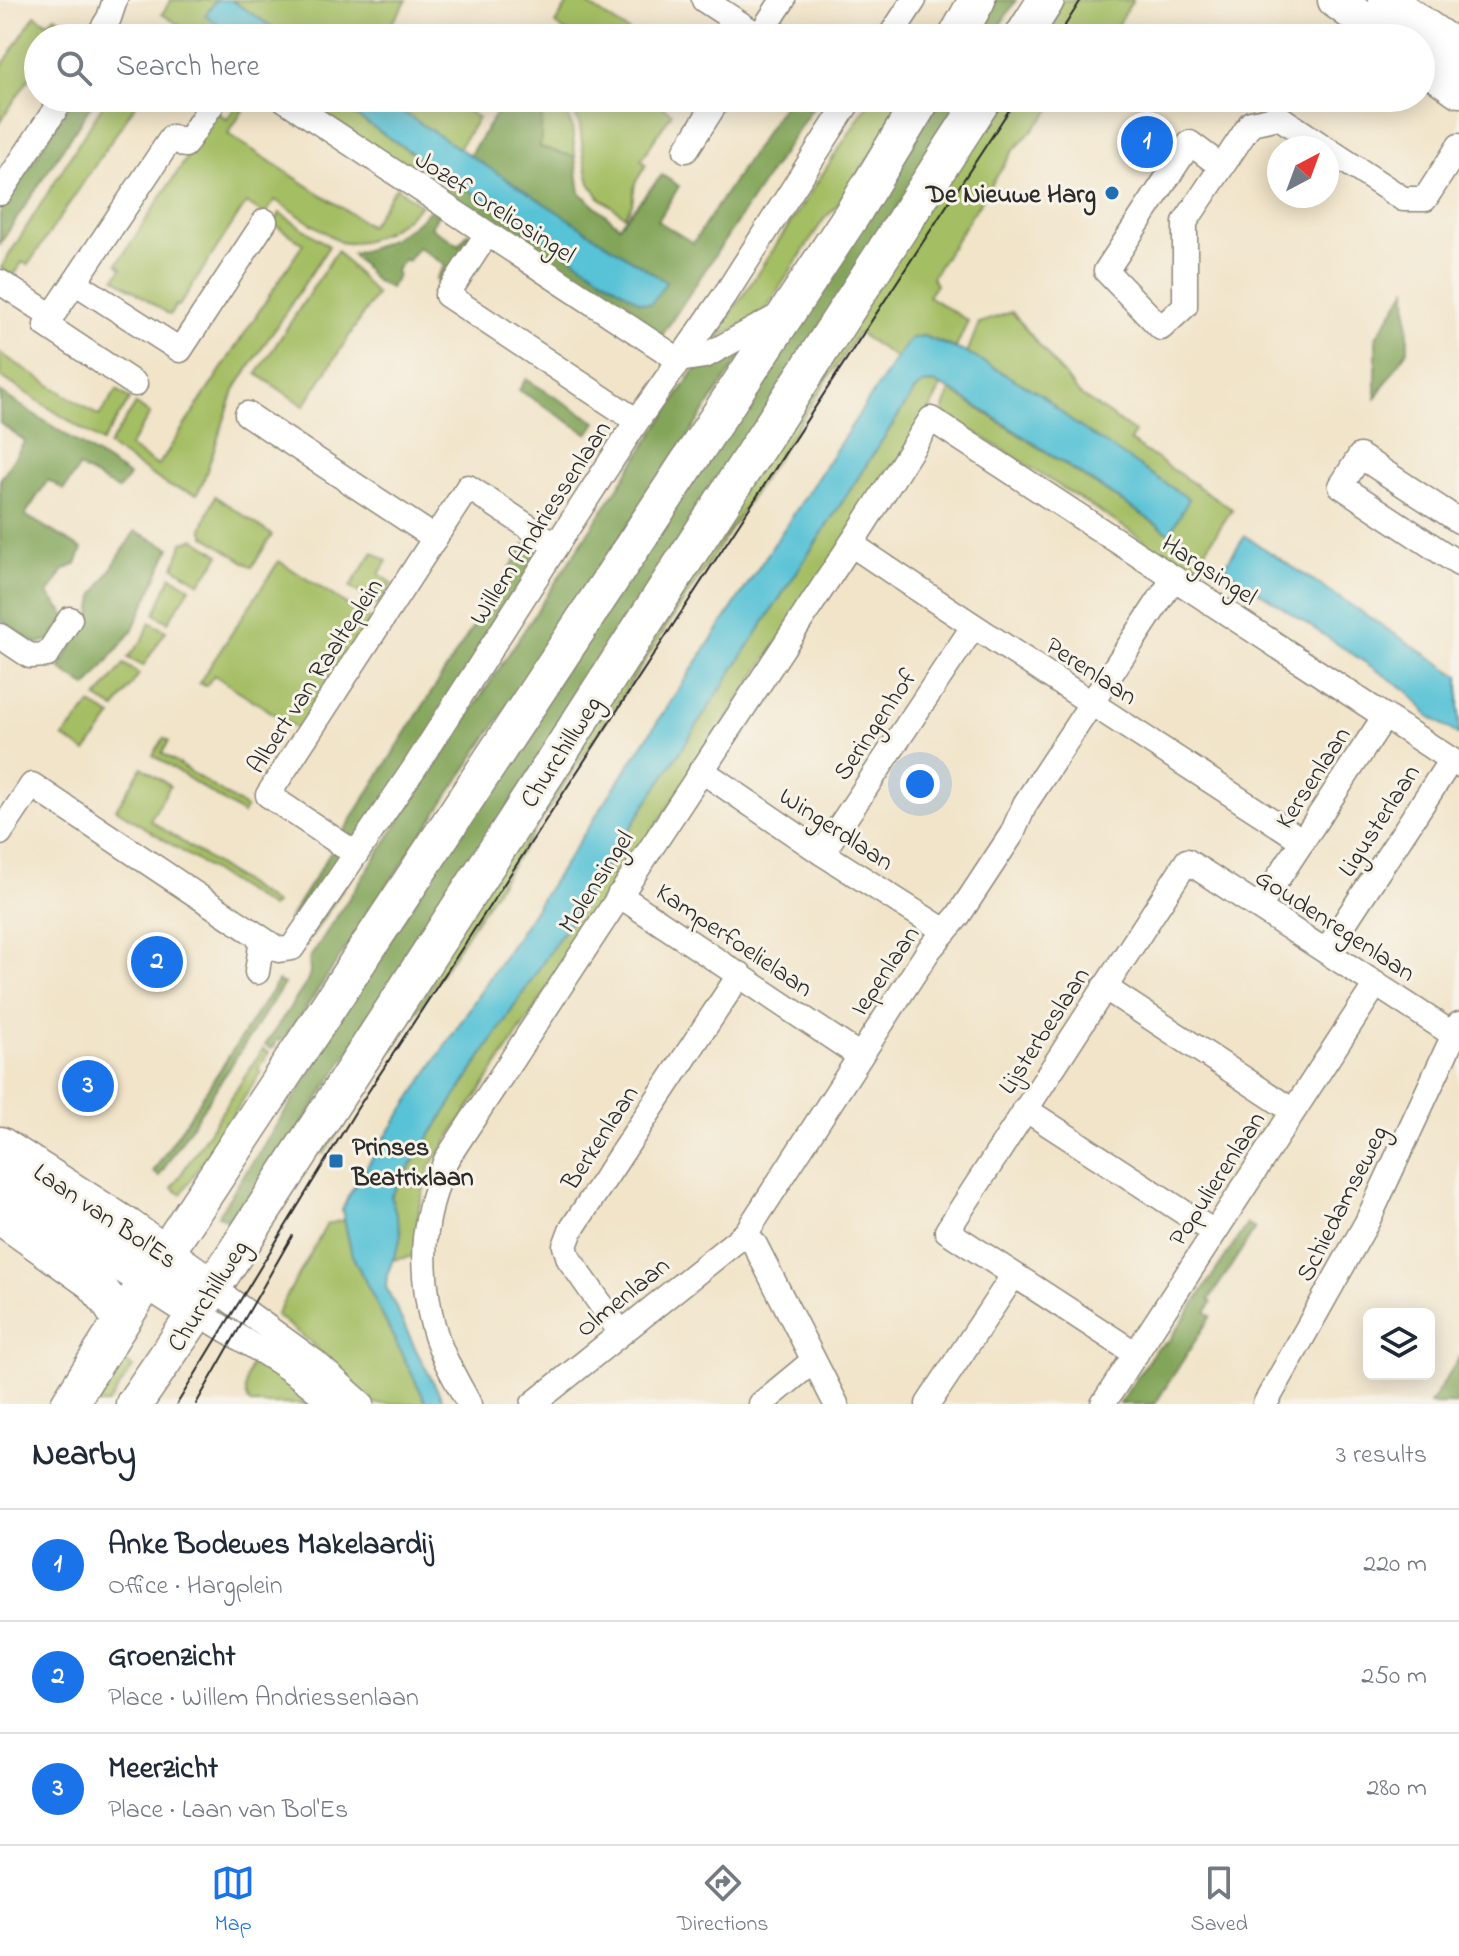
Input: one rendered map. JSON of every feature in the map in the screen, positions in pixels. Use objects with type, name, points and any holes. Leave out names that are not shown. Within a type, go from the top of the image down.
[{"type":"main road","points":[[964,24],[977,0]]},
{"type":"main road","points":[[1031,24],[1046,0]]},
{"type":"main road","points":[[1336,0],[1369,24]]},
{"type":"main road","points":[[1386,0],[1420,24]]},
{"type":"main road","points":[[1435,34],[1459,51]]},
{"type":"main road","points":[[1435,72],[1459,89]]},
{"type":"main road","name":"Churchillweg","points":[[69,1404],[156,1267],[788,311],[915,112]]},
{"type":"main road","name":"Churchillweg","points":[[134,1404],[975,112]]},
{"type":"main road","name":"Laan van Bol'Es","points":[[0,1145],[128,1227],[156,1267]]},
{"type":"main road","name":"Laan van Bol'Es","points":[[0,1182],[156,1267],[204,1299]]},
{"type":"main road","points":[[0,1216],[93,1282],[121,1321]]},
{"type":"street","points":[[105,24],[115,0]]},
{"type":"street","points":[[704,0],[739,24]]},
{"type":"street","points":[[767,24],[783,0]]},
{"type":"street","points":[[898,24],[914,0]]},
{"type":"street","points":[[0,193],[54,112]]},
{"type":"street","points":[[135,384],[46,325],[172,137],[185,145],[207,112]]},
{"type":"street","name":"Jozef Oreliosingel","points":[[303,112],[679,360]]},
{"type":"street","points":[[686,150],[710,112]]},
{"type":"street","name":"Willem Andriessenlaan","points":[[0,833],[32,785],[279,950],[292,948],[415,767],[556,545],[727,292],[842,112]]},
{"type":"street","points":[[1222,167],[1190,143],[1106,271],[1161,328],[1185,306],[1185,222],[1222,167],[1251,123],[1279,117],[1307,136]]},
{"type":"street","points":[[1339,157],[1403,199],[1425,199],[1459,146]]},
{"type":"street","points":[[76,283],[180,350],[265,221]]},
{"type":"street","points":[[487,234],[447,295],[637,421]]},
{"type":"street","points":[[0,282],[52,316]]},
{"type":"street","name":"Churchillweg","points":[[679,360],[705,356],[788,311]]},
{"type":"street","points":[[247,414],[435,538]]},
{"type":"street","name":"Molensingel","points":[[469,1404],[440,1347],[429,1306],[424,1260],[425,1237],[446,1160],[931,419]]},
{"type":"street","name":"Hargsingel","points":[[931,419],[1455,762]]},
{"type":"street","points":[[1459,521],[1360,456],[1341,486],[1459,564]]},
{"type":"street","name":"Albert van Raalteplein","points":[[356,854],[268,795],[468,487],[556,545]]},
{"type":"street","name":"Perenlaan","points":[[851,544],[1303,841]]},
{"type":"street","name":"Iepenlaan","points":[[746,1233],[929,950],[958,916],[1012,834],[1025,804],[1174,578]]},
{"type":"street","points":[[0,636],[30,656],[47,655],[70,619]]},
{"type":"street","name":"Seringenhof","points":[[822,853],[973,627]]},
{"type":"street","name":"Kersenlaan","points":[[1259,907],[1385,716]]},
{"type":"street","name":"Ligusterlaan","points":[[1326,951],[1455,762]]},
{"type":"street","name":"Wingerdlaan","points":[[701,770],[822,853],[945,931]]},
{"type":"street","name":"Goudenregenlaan","points":[[1187,861],[1376,984],[1457,1029]]},
{"type":"street","name":"Lijsterbeslaan","points":[[1013,1276],[947,1231],[1187,861]]},
{"type":"street","name":"Kamperfoelielaan","points":[[619,895],[860,1056]]},
{"type":"street","points":[[257,972],[262,939]]},
{"type":"street","name":"Berkenlaan","points":[[621,1333],[569,1259],[565,1246],[571,1230],[740,974]]},
{"type":"street","name":"Populierenlaan","points":[[1103,1404],[1376,984]]},
{"type":"street","points":[[1104,987],[1293,1111]]},
{"type":"street","name":"Schiedamseweg","points":[[1265,1404],[1367,1222],[1457,1029]]},
{"type":"street","points":[[1025,1109],[1214,1232]]},
{"type":"street","points":[[746,1233],[836,1404]]},
{"type":"street","name":"Olmenlaan","points":[[533,1404],[746,1233]]},
{"type":"street","points":[[928,1404],[1013,1276],[1136,1354]]},
{"type":"street","points":[[204,1299],[332,1404]]},
{"type":"street","points":[[204,1299],[315,1362],[362,1404]]},
{"type":"street","points":[[761,1404],[813,1361]]},
{"type":"green space","points":[[171,0],[216,0],[206,16],[218,24],[178,24],[162,14]]},
{"type":"green space","points":[[231,0],[407,0],[391,24],[268,24]]},
{"type":"green space","points":[[570,0],[581,0],[618,24],[555,24]]},
{"type":"green space","points":[[989,0],[1016,0],[1001,24],[976,24]]},
{"type":"green space","points":[[1061,0],[1133,0],[1118,24],[1045,24]]},
{"type":"green space","points":[[35,15],[48,23],[55,16],[66,23],[65,24],[29,24]]},
{"type":"green space","points":[[24,32],[24,86],[0,122],[0,69]]},
{"type":"green space","points":[[65,112],[87,112],[0,244],[0,213]]},
{"type":"green space","points":[[98,112],[131,112],[28,265],[22,262],[14,276],[1,268]]},
{"type":"green space","points":[[214,112],[227,119],[232,112],[242,112],[228,134],[370,226],[396,187],[421,205],[384,233],[362,242],[350,243],[340,242],[275,200],[265,215],[246,203],[170,315],[115,278],[122,268],[117,264]]},
{"type":"green space","points":[[314,112],[350,112],[442,173],[432,189]]},
{"type":"green space","points":[[402,112],[469,112],[478,118],[458,149]]},
{"type":"green space","points":[[497,112],[542,112],[540,147],[575,157],[580,193],[619,226],[662,175],[679,186],[658,221],[693,243],[779,112],[810,112],[660,338],[442,196],[453,179],[640,302],[651,304],[666,282],[469,156]]},
{"type":"green space","points":[[542,112],[566,112],[572,127],[575,157],[539,147]]},
{"type":"green space","points":[[574,112],[672,113],[641,160],[646,165],[635,183],[632,204],[625,216],[599,197],[590,183],[580,125]]},
{"type":"green space","points":[[863,112],[900,112],[763,313],[714,340]]},
{"type":"green space","points":[[927,112],[956,112],[951,125],[236,1226],[218,1215],[315,1066],[339,1018]]},
{"type":"green space","points":[[988,112],[1049,112],[1013,151],[932,277],[936,285],[928,296],[968,321],[956,348],[923,336],[911,338],[896,358],[858,333],[324,1154],[312,1147]]},
{"type":"green space","points":[[430,210],[438,215],[431,227],[459,245],[468,233],[473,237],[444,284],[436,279],[445,265],[418,247],[395,272],[398,275],[390,288],[376,281],[352,254],[394,238]]},
{"type":"green space","points":[[280,213],[329,246],[234,391],[197,494],[169,486],[108,446],[136,404],[150,414],[129,447],[158,466],[303,244],[274,224]]},
{"type":"green space","points":[[337,251],[376,294],[304,406],[257,374]]},
{"type":"green space","points":[[1407,289],[1408,349],[1376,398],[1376,337]]},
{"type":"green space","points":[[1012,312],[1079,394],[1135,432],[1130,441],[1232,509],[1187,579],[1146,551],[1144,540],[943,412],[950,390],[1170,533],[1071,421],[1042,395],[967,353],[979,323]]},
{"type":"green space","points":[[754,337],[298,1020],[271,1049],[265,1045],[307,982],[309,959],[694,371]]},
{"type":"green space","points":[[0,353],[99,416],[117,390],[130,399],[102,442],[0,376]]},
{"type":"green space","points":[[526,379],[596,422],[588,434],[519,390]]},
{"type":"green space","points":[[922,384],[941,386],[927,416],[430,1167],[419,1208],[416,1256],[392,1260],[401,1233],[391,1196],[915,390]]},
{"type":"green space","points":[[0,392],[129,476],[118,490],[79,467],[64,490],[48,480],[25,515],[82,549],[76,564],[64,570],[48,594],[66,616],[49,640],[36,644],[0,619],[0,480],[25,441],[0,423]]},
{"type":"green space","points":[[215,496],[272,535],[252,567],[205,536],[202,529]]},
{"type":"green space","points":[[135,531],[170,548],[132,631],[87,687],[59,668],[91,615],[94,596]]},
{"type":"green space","points":[[195,539],[220,555],[200,583],[174,567],[183,542]]},
{"type":"green space","points":[[525,544],[553,561],[312,936],[288,920]]},
{"type":"green space","points":[[373,552],[387,561],[379,574],[392,583],[378,605],[350,587]]},
{"type":"green space","points":[[279,561],[371,620],[299,730],[214,675],[206,686],[199,683]]},
{"type":"green space","points":[[171,576],[190,588],[168,622],[155,614]]},
{"type":"green space","points":[[150,622],[166,631],[143,666],[128,658],[144,638]]},
{"type":"green space","points":[[124,664],[139,674],[115,709],[97,698]]},
{"type":"green space","points":[[91,704],[112,716],[86,752],[63,737]]},
{"type":"green space","points":[[164,738],[169,741],[162,753],[246,808],[243,814],[153,755]]},
{"type":"green space","points":[[142,767],[170,786],[150,820],[275,904],[271,908],[116,809]]},
{"type":"green space","points":[[278,981],[284,984],[159,1176],[153,1172]]},
{"type":"green space","points":[[263,1049],[269,1053],[258,1069],[261,1072],[181,1194],[172,1188]]},
{"type":"green space","points":[[344,1220],[352,1255],[427,1404],[374,1404],[310,1342],[276,1315],[327,1224]]},
{"type":"green space","points":[[1247,1224],[1255,1229],[1209,1300],[1212,1302],[1206,1312],[1211,1316],[1155,1404],[1119,1404],[1156,1349],[1169,1341]]},
{"type":"green space","points":[[256,1353],[326,1404],[251,1404],[245,1385]]},
{"type":"green space","points":[[113,1355],[133,1367],[108,1404],[82,1404]]},
{"type":"green space","points":[[1459,1358],[1459,1399],[1456,1404],[1430,1404]]},
{"type":"water","points":[[216,0],[231,0],[268,24],[217,24],[205,16]]},
{"type":"water","points":[[350,112],[403,112],[666,282],[651,304],[640,302]]},
{"type":"water","points":[[923,336],[967,353],[1042,395],[1071,421],[1189,499],[1170,533],[950,390],[934,383],[922,384],[915,390],[391,1196],[401,1233],[386,1287],[445,1404],[427,1404],[352,1255],[342,1210],[386,1136],[896,358],[911,338]]},
{"type":"water","points":[[1245,536],[1459,676],[1459,735],[1429,716],[1408,691],[1223,568]]},
{"type":"tram line","points":[[1066,24],[1081,0]]},
{"type":"tram line","points":[[177,1404],[357,1109],[1008,112]]},
{"type":"tram line","points":[[196,1404],[292,1236]]},
{"type":"place","name":"Anke Bodewes Makelaardij","points":[[1147,142]]},
{"type":"place","name":"De Nieuwe Harg","points":[[1112,193]]},
{"type":"place","name":"Groenzicht","points":[[157,962]]},
{"type":"place","name":"Meerzicht","points":[[88,1086]]},
{"type":"place","name":"Prinses Beatrixlaan","points":[[336,1161]]}]
